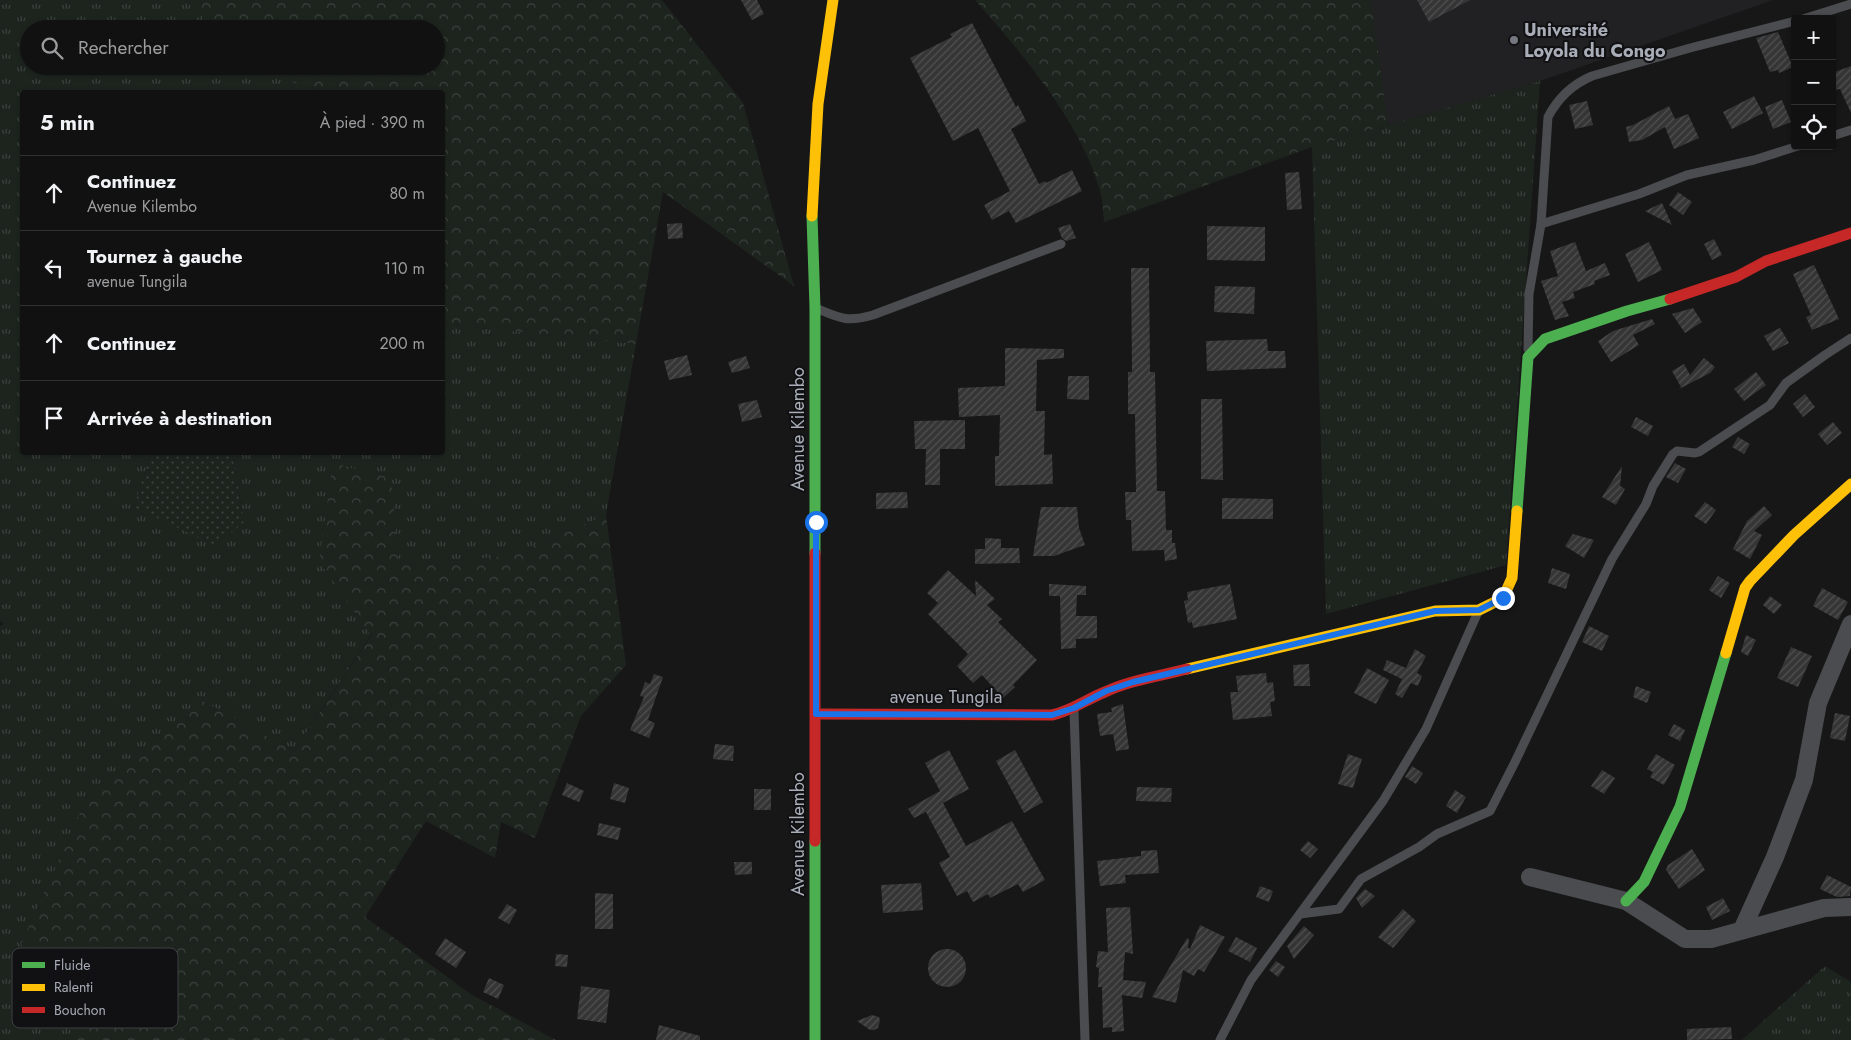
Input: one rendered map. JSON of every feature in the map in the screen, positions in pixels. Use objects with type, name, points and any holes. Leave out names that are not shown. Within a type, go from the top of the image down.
[{"type":"street","name":"Avenue Kilembo","points":[[815,1040],[816,308],[813,190],[818,104],[833,0]]},
{"type":"street","points":[[1479,610],[1503,598],[1512,578],[1528,357],[1546,339],[1627,311],[1736,278],[1761,262],[1851,233]]},
{"type":"street","points":[[1626,901],[1644,882],[1680,807],[1744,588],[1794,535],[1851,484]]},
{"type":"street","name":"avenue Tungila","points":[[816,714],[1052,715],[1074,708],[1106,691],[1133,682],[1435,611],[1479,610]]},
{"type":"street","points":[[1742,930],[1775,857],[1804,780],[1818,703],[1851,624]]},
{"type":"street","points":[[1530,877],[1626,901],[1685,939],[1711,939],[1824,908],[1851,907]]},
{"type":"lane","points":[[1816,15],[1851,4]]},
{"type":"lane","points":[[1528,357],[1529,294],[1541,224],[1548,117],[1555,104],[1580,81],[1690,48],[1791,22]]},
{"type":"lane","points":[[1836,135],[1851,130]]},
{"type":"lane","points":[[1541,224],[1639,194],[1688,175],[1754,160],[1791,148]]},
{"type":"lane","points":[[816,308],[841,318],[856,320],[874,315],[1061,244]]},
{"type":"lane","points":[[1300,914],[1339,909],[1361,879],[1419,847],[1437,834],[1490,811],[1612,559],[1646,504],[1653,486],[1674,454],[1678,451],[1699,452],[1770,405],[1786,383],[1851,338]]},
{"type":"lane","points":[[1220,1040],[1251,980],[1383,801],[1426,729],[1479,610]]},
{"type":"lane","points":[[1074,708],[1085,1040]]},
{"type":"shaded area","name":"Université Loyola du Congo","points":[[1365,0],[1773,0],[1540,81],[1388,125]]},
{"type":"green space","points":[[0,0],[201,0],[203,20],[20,20],[20,75],[266,75],[322,90],[20,90],[20,455],[150,455],[134,507],[244,522],[232,455],[445,455],[445,324],[636,344],[606,515],[510,556],[399,565],[390,478],[319,561],[371,635],[294,751],[203,701],[109,948],[12,948],[12,1028],[78,1028],[76,1040],[0,1040],[0,626],[4,624],[0,621]]},
{"type":"green space","points":[[201,0],[662,0],[743,103],[794,286],[663,192],[636,344],[445,324],[445,90],[322,90],[266,75],[445,75],[445,20],[203,20]]},
{"type":"green space","points":[[975,0],[1371,0],[1388,125],[1312,147],[1104,222],[1100,192],[1090,163],[1064,113],[1029,64]]},
{"type":"green space","points":[[1540,81],[1506,565],[1326,614],[1312,147]]},
{"type":"green space","points":[[150,455],[232,455],[244,522],[216,546],[134,507]]},
{"type":"green space","points":[[333,463],[391,478],[399,565],[510,556],[606,515],[626,665],[581,716],[535,838],[501,822],[495,858],[426,821],[365,917],[472,995],[556,1040],[76,1040],[76,1033],[73,1028],[178,1028],[178,948],[23,948],[21,944],[86,800],[203,701],[294,751],[371,636],[319,561]]},
{"type":"green space","points":[[1825,966],[1851,982],[1851,1040],[1742,1040]]},
{"type":"building","points":[[741,0],[757,0],[764,14],[752,20]]},
{"type":"building","points":[[1417,0],[1470,0],[1429,22]]},
{"type":"building","points":[[972,23],[1016,107],[1018,105],[1026,121],[1011,129],[1039,184],[1045,181],[1046,183],[1072,170],[1082,191],[1016,223],[1009,211],[992,220],[984,205],[1010,191],[978,128],[953,141],[910,58],[952,37],[950,34]]},
{"type":"building","points":[[1778,32],[1791,62],[1791,68],[1779,73],[1778,70],[1770,72],[1756,38]]},
{"type":"building","points":[[1851,66],[1851,113],[1840,89],[1836,90],[1836,72]]},
{"type":"building","points":[[1754,96],[1763,113],[1732,129],[1723,112]]},
{"type":"building","points":[[1782,100],[1791,122],[1773,129],[1765,107]]},
{"type":"building","points":[[1587,101],[1593,125],[1575,129],[1569,105]]},
{"type":"building","points":[[1669,106],[1675,119],[1688,114],[1699,138],[1674,149],[1665,127],[1642,140],[1629,142],[1626,127]]},
{"type":"building","points":[[1299,172],[1302,209],[1287,210],[1285,173]]},
{"type":"building","points":[[1678,192],[1692,202],[1683,215],[1669,205]]},
{"type":"building","points":[[1662,203],[1672,225],[1645,211]]},
{"type":"building","points":[[682,223],[683,238],[668,239],[667,224]]},
{"type":"building","points":[[1070,224],[1076,238],[1066,241],[1062,238],[1058,228]]},
{"type":"building","points":[[1207,226],[1265,227],[1265,261],[1207,260]]},
{"type":"building","points":[[1714,239],[1722,255],[1712,260],[1704,244]]},
{"type":"building","points":[[1575,242],[1586,271],[1605,263],[1610,275],[1594,281],[1595,284],[1573,292],[1575,298],[1562,302],[1569,316],[1555,320],[1541,281],[1558,276],[1550,251]]},
{"type":"building","points":[[1649,242],[1662,270],[1638,282],[1625,254]]},
{"type":"building","points":[[1814,265],[1839,319],[1812,330],[1806,317],[1811,315],[1793,274]]},
{"type":"building","points":[[1131,268],[1149,268],[1150,372],[1155,372],[1157,491],[1165,491],[1166,530],[1172,530],[1172,543],[1175,543],[1177,559],[1165,561],[1164,550],[1132,551],[1131,520],[1126,520],[1125,492],[1136,492],[1135,414],[1128,414],[1128,372],[1132,372]]},
{"type":"building","points":[[1215,286],[1255,287],[1254,314],[1214,312]]},
{"type":"building","points":[[1693,308],[1702,322],[1685,333],[1672,314]]},
{"type":"building","points":[[1652,319],[1655,324],[1633,335],[1639,345],[1611,362],[1598,341],[1613,331]]},
{"type":"building","points":[[1780,328],[1789,343],[1773,351],[1764,336]]},
{"type":"building","points":[[1267,339],[1268,351],[1285,351],[1286,368],[1207,371],[1206,341]]},
{"type":"building","points":[[1005,348],[1064,349],[1064,358],[1037,360],[1036,411],[1045,411],[1044,455],[1052,454],[1053,484],[995,486],[995,456],[999,456],[1000,415],[959,417],[958,388],[1005,386]]},
{"type":"building","points":[[687,355],[692,375],[669,380],[664,361]]},
{"type":"building","points":[[746,356],[750,368],[732,373],[728,362]]},
{"type":"building","points":[[1704,358],[1715,367],[1710,373],[1679,389],[1681,387],[1672,371],[1684,364],[1690,375]]},
{"type":"building","points":[[1756,372],[1766,385],[1744,401],[1734,389]]},
{"type":"building","points":[[1068,376],[1089,376],[1089,400],[1067,399]]},
{"type":"building","points":[[1805,394],[1815,407],[1803,417],[1793,404]]},
{"type":"building","points":[[1201,399],[1222,399],[1223,480],[1201,479]]},
{"type":"building","points":[[757,400],[762,417],[742,422],[738,404]]},
{"type":"building","points":[[1636,417],[1653,426],[1648,436],[1631,427]]},
{"type":"building","points":[[965,420],[965,449],[940,449],[940,485],[925,485],[926,449],[915,449],[914,421]]},
{"type":"building","points":[[1833,422],[1842,433],[1827,445],[1818,434]]},
{"type":"building","points":[[1738,437],[1750,444],[1744,454],[1732,447]]},
{"type":"building","points":[[1675,463],[1686,469],[1678,483],[1666,477]]},
{"type":"building","points":[[1622,466],[1620,486],[1625,489],[1616,505],[1602,497]]},
{"type":"building","points":[[907,492],[908,508],[876,509],[876,493]]},
{"type":"building","points":[[1222,498],[1273,499],[1273,519],[1222,519]]},
{"type":"building","points":[[1705,502],[1716,510],[1706,524],[1694,516]]},
{"type":"building","points":[[1764,506],[1772,515],[1754,531],[1762,535],[1750,559],[1733,549],[1747,521]]},
{"type":"building","points":[[1041,507],[1077,507],[1079,528],[1085,545],[1054,556],[1033,556]]},
{"type":"building","points":[[1573,534],[1594,540],[1584,558],[1565,546]]},
{"type":"building","points":[[985,538],[1001,539],[1001,548],[1019,548],[1020,563],[975,564],[975,549],[985,549]]},
{"type":"building","points":[[1552,568],[1570,574],[1566,589],[1548,583]]},
{"type":"building","points":[[948,570],[976,596],[975,580],[995,599],[987,605],[1002,619],[998,622],[1037,660],[1013,685],[1015,687],[1003,698],[982,675],[973,683],[957,666],[968,654],[928,614],[938,603],[927,593]]},
{"type":"building","points":[[1718,576],[1730,583],[1721,598],[1709,590]]},
{"type":"building","points":[[1049,584],[1086,586],[1086,595],[1077,595],[1076,616],[1097,616],[1097,638],[1076,639],[1076,648],[1061,649],[1060,596],[1049,596]]},
{"type":"building","points":[[1230,584],[1237,619],[1193,628],[1192,622],[1188,623],[1184,601],[1188,600],[1187,592]]},
{"type":"building","points":[[1822,588],[1848,602],[1838,620],[1813,606]]},
{"type":"building","points":[[1770,596],[1782,605],[1774,614],[1763,605]]},
{"type":"building","points":[[1589,626],[1609,636],[1602,651],[1582,642]]},
{"type":"building","points":[[1746,635],[1756,640],[1748,656],[1741,652]]},
{"type":"building","points":[[1791,647],[1812,656],[1798,687],[1777,678]]},
{"type":"building","points":[[1415,649],[1426,656],[1417,673],[1422,676],[1418,686],[1411,683],[1402,698],[1395,694],[1402,679],[1383,670],[1387,660],[1406,668]]},
{"type":"building","points":[[1309,664],[1310,686],[1294,686],[1293,665]]},
{"type":"building","points":[[1367,668],[1389,680],[1376,704],[1354,693]]},
{"type":"building","points":[[1266,673],[1267,683],[1273,682],[1275,701],[1270,702],[1272,716],[1233,720],[1230,692],[1238,692],[1236,676]]},
{"type":"building","points":[[654,674],[663,677],[648,720],[655,723],[649,738],[630,730],[644,697],[640,696],[645,682],[650,684]]},
{"type":"building","points":[[1636,686],[1651,692],[1647,703],[1633,697]]},
{"type":"building","points":[[1123,704],[1129,749],[1116,751],[1113,734],[1100,736],[1097,714],[1112,712],[1111,708]]},
{"type":"building","points":[[1835,713],[1850,716],[1845,741],[1830,738]]},
{"type":"building","points":[[1674,724],[1685,730],[1680,741],[1668,735]]},
{"type":"building","points":[[715,744],[734,746],[733,761],[713,759]]},
{"type":"building","points":[[949,750],[969,789],[943,803],[966,846],[1012,821],[1045,880],[1023,892],[1018,884],[990,898],[988,894],[973,902],[967,891],[957,896],[939,863],[950,857],[926,812],[914,818],[908,809],[940,791],[925,763]]},
{"type":"building","points":[[1015,750],[1043,802],[1024,813],[996,761]]},
{"type":"building","points":[[1348,754],[1362,759],[1353,788],[1338,784]]},
{"type":"building","points":[[1656,754],[1675,765],[1664,785],[1650,777],[1653,772],[1647,769]]},
{"type":"building","points":[[1412,766],[1423,773],[1416,784],[1405,777]]},
{"type":"building","points":[[1602,770],[1615,778],[1604,794],[1591,786]]},
{"type":"building","points":[[567,783],[584,791],[579,802],[562,795]]},
{"type":"building","points":[[614,783],[629,788],[625,803],[610,799]]},
{"type":"building","points":[[1137,787],[1172,788],[1171,802],[1136,801]]},
{"type":"building","points":[[754,789],[771,789],[771,810],[754,810]]},
{"type":"building","points":[[1455,790],[1466,797],[1457,813],[1446,806]]},
{"type":"building","points":[[599,823],[621,828],[618,840],[597,835]]},
{"type":"building","points":[[1308,841],[1318,849],[1310,858],[1300,850]]},
{"type":"building","points":[[1692,849],[1705,870],[1679,889],[1666,870],[1668,865]]},
{"type":"building","points":[[1157,850],[1159,873],[1125,875],[1126,883],[1100,886],[1097,861],[1141,856],[1141,851]]},
{"type":"building","points":[[734,862],[752,862],[752,874],[735,875]]},
{"type":"building","points":[[1827,875],[1851,887],[1850,896],[1837,897],[1820,889]]},
{"type":"building","points":[[921,883],[923,910],[883,913],[881,885]]},
{"type":"building","points":[[1260,886],[1273,891],[1269,902],[1256,897]]},
{"type":"building","points":[[1365,889],[1375,896],[1362,908],[1356,898]]},
{"type":"building","points":[[595,893],[613,894],[613,929],[595,929]]},
{"type":"building","points":[[1723,898],[1730,911],[1712,920],[1706,907]]},
{"type":"building","points":[[507,904],[517,910],[509,924],[498,918]]},
{"type":"building","points":[[1130,907],[1133,954],[1125,952],[1123,980],[1146,982],[1142,998],[1122,995],[1124,1031],[1112,1032],[1112,1027],[1103,1028],[1102,987],[1098,987],[1099,968],[1096,967],[1098,951],[1108,952],[1106,908]]},
{"type":"building","points":[[1403,909],[1416,921],[1393,948],[1378,937]]},
{"type":"building","points":[[1200,925],[1225,937],[1204,972],[1198,969],[1194,976],[1183,970],[1176,1003],[1152,997],[1187,938],[1189,939],[1188,948],[1190,949]]},
{"type":"building","points":[[1304,926],[1314,935],[1294,959],[1287,946]]},
{"type":"building","points":[[1236,937],[1257,948],[1250,962],[1228,951]]},
{"type":"building","points":[[445,938],[466,952],[456,968],[435,954]]},
{"type":"building","points":[[947,949],[961,954],[966,968],[961,982],[947,987],[933,982],[928,968],[933,954]]},
{"type":"building","points":[[556,954],[568,955],[567,967],[555,966]]},
{"type":"building","points":[[1276,961],[1285,967],[1278,977],[1269,970]]},
{"type":"building","points":[[489,978],[504,985],[498,999],[483,992]]},
{"type":"building","points":[[581,986],[610,990],[606,1023],[577,1019]]},
{"type":"building","points":[[872,1015],[879,1017],[880,1021],[878,1028],[874,1030],[870,1030],[857,1021]]},
{"type":"building","points":[[659,1025],[700,1036],[700,1040],[656,1040]]},
{"type":"building","points":[[1731,1027],[1732,1039],[1687,1040],[1687,1029]]},
{"type":"traffic: fast","points":[[812,216],[815,308],[815,553]]},
{"type":"traffic: fast","points":[[1517,511],[1528,357],[1545,339],[1627,311],[1670,299]]},
{"type":"traffic: fast","points":[[1626,901],[1644,882],[1680,807],[1726,653]]},
{"type":"traffic: fast","points":[[815,841],[815,1040]]},
{"type":"traffic: slow","points":[[812,216],[818,104],[833,0]]},
{"type":"traffic: slow","points":[[1726,653],[1745,588],[1750,581],[1794,535],[1851,484]]},
{"type":"traffic: slow","points":[[1187,669],[1435,611],[1479,610],[1503,598],[1512,578],[1517,511]]},
{"type":"traffic: jam","points":[[1670,299],[1736,277],[1766,261],[1851,233]]},
{"type":"traffic: jam","points":[[815,553],[815,841]]},
{"type":"traffic: jam","points":[[816,714],[1052,715],[1066,711],[1125,684],[1187,669]]},
{"type":"place","name":"Université Loyola du Congo","points":[[1514,40]]},
{"type":"route","points":[[816,522],[816,714],[1052,715],[1062,713],[1106,691],[1133,682],[1435,611],[1479,610],[1503,598]]}]
